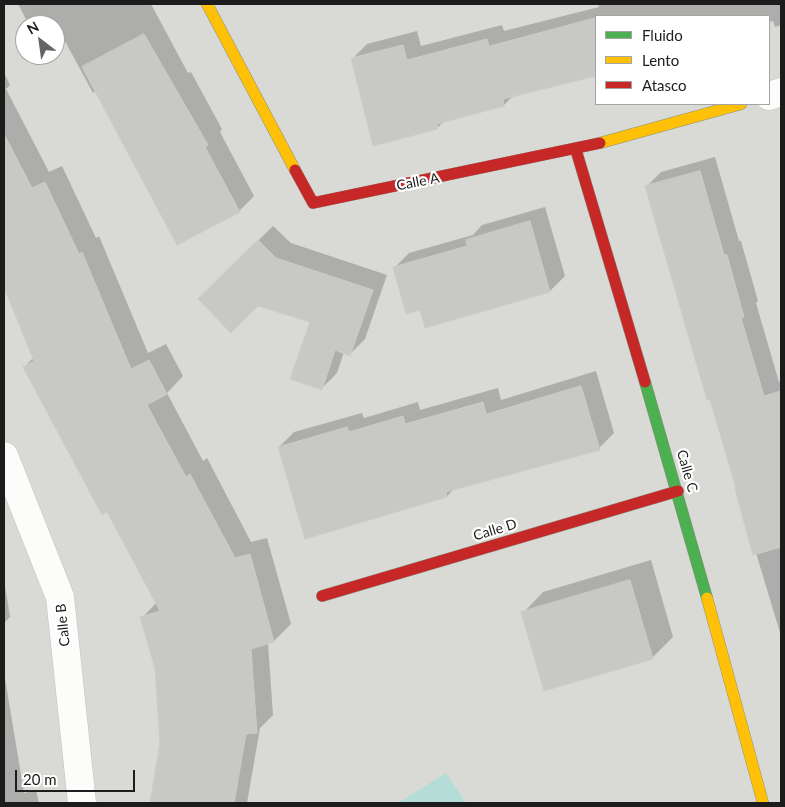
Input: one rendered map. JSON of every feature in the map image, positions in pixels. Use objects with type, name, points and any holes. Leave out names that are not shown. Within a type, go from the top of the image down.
[{"type":"street","name":"Calle A","points":[[207,4],[313,203],[576,150],[737,105]]},
{"type":"street","name":"Calle C","points":[[576,150],[678,491],[763,803]]},
{"type":"street","name":"Calle B","points":[[4,456],[60,596],[82,803]]},
{"type":"street","name":"Calle D","points":[[322,596],[678,491]]},
{"type":"shaded area","points":[[4,4],[781,4],[781,803],[4,803]]},
{"type":"shaded area","points":[[446,773],[466,803],[398,803]]},
{"type":"building","points":[[595,18],[595,76],[503,99],[504,106],[437,124],[438,129],[373,146],[351,58],[403,45],[407,60],[487,39],[489,46]]},
{"type":"building","points":[[144,34],[208,145],[205,147],[240,212],[177,245],[82,67]]},
{"type":"building","points":[[4,134],[32,188],[45,182],[79,254],[82,252],[131,369],[149,360],[167,394],[147,405],[186,477],[190,474],[235,558],[250,554],[274,642],[251,649],[257,733],[246,734],[234,803],[150,803],[160,743],[155,668],[140,617],[160,611],[107,512],[102,515],[23,367],[34,361],[4,287]]},
{"type":"building","points":[[700,171],[724,255],[727,255],[744,317],[741,318],[764,396],[781,391],[781,547],[753,555],[710,399],[707,400],[645,186]]},
{"type":"building","points":[[530,221],[550,292],[425,328],[420,310],[406,314],[393,267],[467,246],[466,240]]},
{"type":"building","points":[[258,240],[276,258],[373,290],[350,356],[335,350],[322,390],[290,379],[310,322],[258,306],[231,333],[198,299]]},
{"type":"building","points":[[581,386],[600,450],[446,492],[447,497],[305,539],[278,447],[347,427],[349,432],[403,416],[405,424],[483,402],[486,414]]},
{"type":"building","points":[[630,580],[653,659],[544,691],[521,612]]},
{"type":"traffic: fast","points":[[645,382],[707,598]]},
{"type":"traffic: slow","points":[[207,4],[295,170]]},
{"type":"traffic: slow","points":[[600,143],[737,105]]},
{"type":"traffic: slow","points":[[707,598],[763,803]]},
{"type":"traffic: jam","points":[[295,170],[313,203],[600,143]]},
{"type":"traffic: jam","points":[[576,150],[645,382]]},
{"type":"traffic: jam","points":[[322,596],[678,491]]}]
